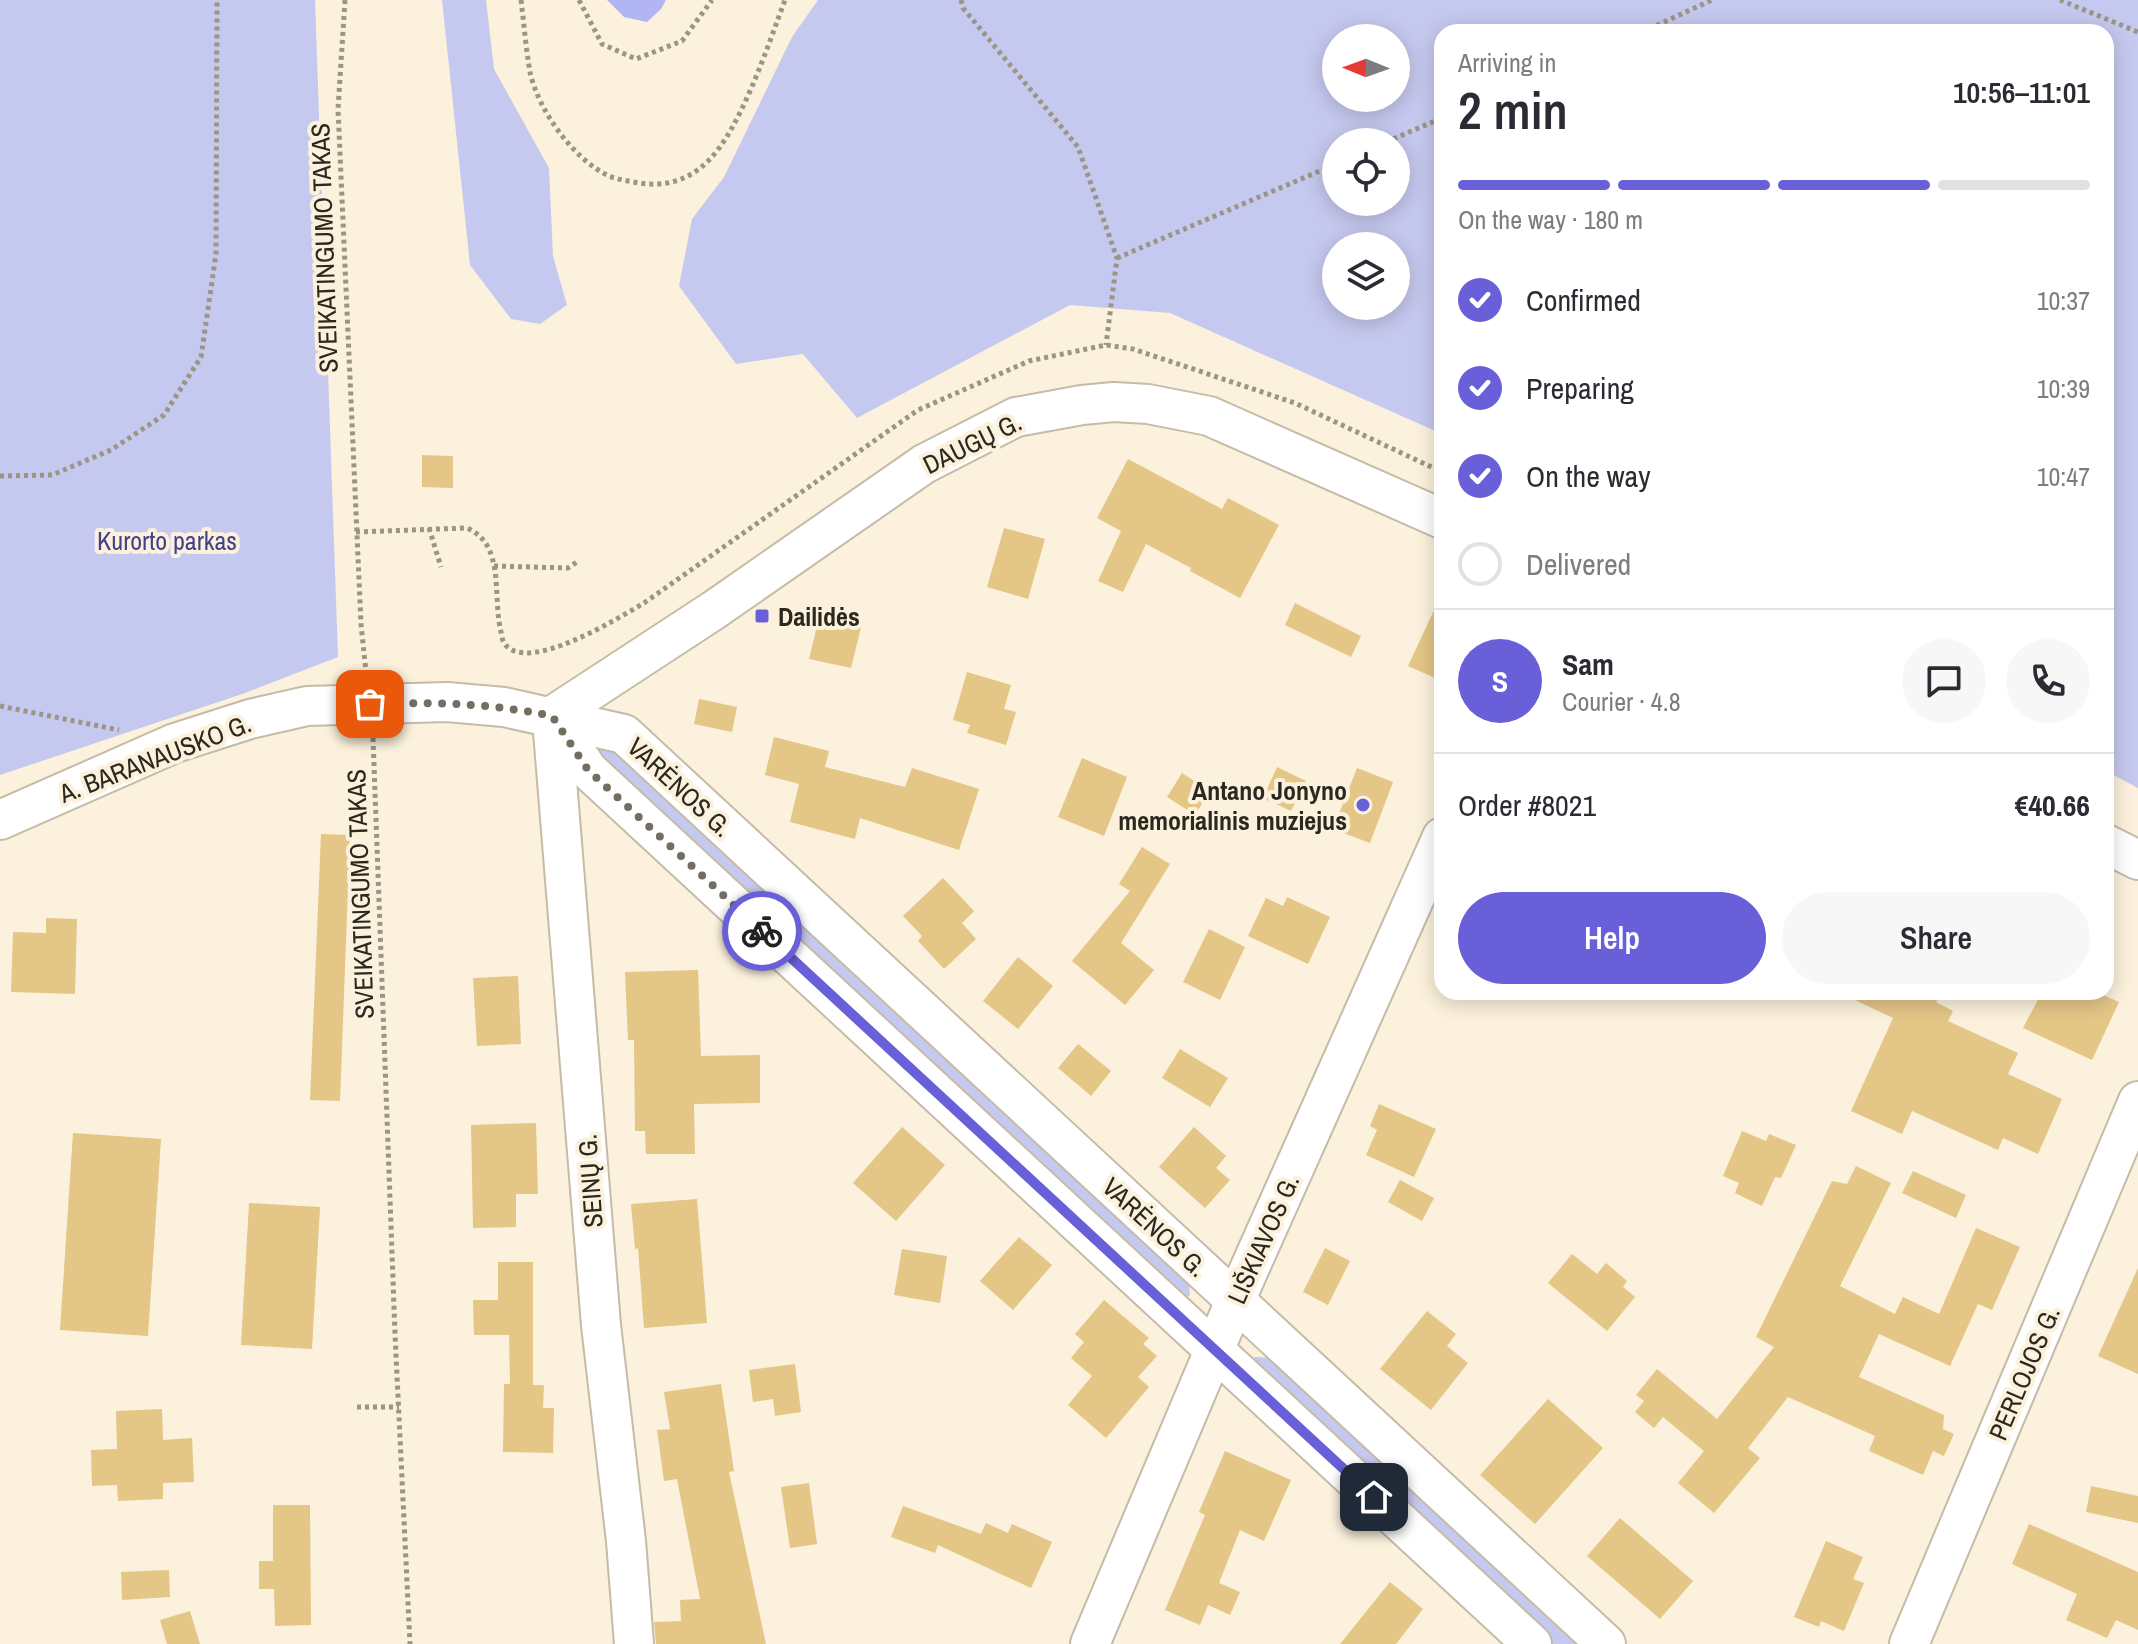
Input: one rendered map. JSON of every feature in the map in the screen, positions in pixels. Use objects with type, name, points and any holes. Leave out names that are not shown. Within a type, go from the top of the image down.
[{"type":"street","name":"DAUGŲ G.","points":[[552,716],[714,610],[924,464],[1016,417],[1114,402],[1148,404],[1209,416],[1434,515]]},
{"type":"street","name":"A. BARANAUSKO G.","points":[[0,820],[175,743],[250,719],[307,706],[447,702],[504,707],[552,716]]},
{"type":"street","name":"VARĖNOS G.","points":[[552,716],[624,734],[1606,1644]]},
{"type":"street","name":"VARĖNOS G.","points":[[552,716],[588,770],[1532,1644]]},
{"type":"street","name":"SEINŲ G.","points":[[552,716],[601,1325],[626,1541],[634,1644]]},
{"type":"street","points":[[2114,848],[2138,860]]},
{"type":"street","name":"LIŠKIAVOS G.","points":[[1090,1644],[1235,1301],[1434,855]]},
{"type":"street","name":"PERLOJOS G.","points":[[1909,1644],[2138,1101]]},
{"type":"path","points":[[0,476],[52,475],[111,450],[164,415],[201,357],[216,254],[217,0]]},
{"type":"path","name":"SVEIKATINGUMO TAKAS","points":[[345,0],[338,109],[361,624],[370,704],[379,872],[410,1644]]},
{"type":"path","points":[[521,0],[531,76],[545,110],[568,145],[607,175],[659,186],[677,182],[705,164],[722,144],[751,89],[785,0]]},
{"type":"path","points":[[579,0],[602,44],[636,59],[682,41],[712,0]]},
{"type":"path","points":[[961,0],[963,8],[1078,147],[1117,258],[1106,345]]},
{"type":"path","points":[[1660,24],[1712,0]]},
{"type":"path","points":[[2060,0],[2138,32]]},
{"type":"path","points":[[1410,132],[1434,121]]},
{"type":"path","points":[[1117,258],[1322,170]]},
{"type":"path","points":[[429,528],[441,567]]},
{"type":"path","points":[[494,566],[568,568],[577,562]]},
{"type":"path","points":[[357,1407],[399,1407]]},
{"type":"green space","name":"Kurorto parkas","points":[[0,0],[315,0],[338,657],[245,693],[0,775]]},
{"type":"green space","points":[[442,0],[486,0],[494,69],[549,168],[553,256],[567,305],[540,324],[511,319],[470,265]]},
{"type":"green space","points":[[818,0],[2138,0],[2138,788],[2114,775],[2114,24],[1434,24],[1434,430],[1170,313],[1070,305],[857,418],[803,354],[736,364],[679,286],[692,219],[724,177],[792,37]]},
{"type":"green space","points":[[600,746],[614,747],[1189,1280],[1190,1295],[1184,1299],[600,762],[596,749]]},
{"type":"green space","points":[[1255,1357],[1275,1358],[1583,1644],[1552,1644],[1253,1367]]},
{"type":"shaded area","points":[[607,0],[666,0],[647,22],[624,17]]},
{"type":"building","points":[[422,455],[453,456],[453,488],[422,487]]},
{"type":"building","points":[[1128,459],[1222,509],[1228,498],[1279,525],[1240,598],[1146,544],[1123,592],[1098,581],[1121,531],[1097,518]]},
{"type":"building","points":[[1004,528],[1045,539],[1028,599],[987,587]]},
{"type":"building","points":[[1295,603],[1361,636],[1351,657],[1285,625]]},
{"type":"building","points":[[821,609],[863,619],[851,668],[809,659]]},
{"type":"building","points":[[1434,610],[1434,677],[1408,666]]},
{"type":"building","points":[[967,672],[1011,685],[1004,709],[1016,712],[1006,745],[967,733],[970,725],[953,720]]},
{"type":"building","points":[[699,699],[737,707],[732,732],[694,724]]},
{"type":"building","points":[[774,737],[829,751],[825,767],[905,787],[912,768],[979,789],[959,850],[860,818],[855,839],[790,822],[799,784],[765,775]]},
{"type":"building","points":[[1082,758],[1127,777],[1104,836],[1058,817]]},
{"type":"building","points":[[1277,767],[1306,781],[1291,811],[1263,798]]},
{"type":"building","name":"Antano Jonyno memorialinis muziejus","points":[[1357,768],[1393,782],[1370,843],[1333,829]]},
{"type":"building","points":[[1182,773],[1210,791],[1195,815],[1167,797]]},
{"type":"building","points":[[321,834],[350,835],[340,1101],[310,1100]]},
{"type":"building","points":[[1142,847],[1170,864],[1121,943],[1154,970],[1125,1005],[1072,961],[1130,891],[1119,884]]},
{"type":"building","points":[[943,878],[974,911],[962,923],[976,939],[944,969],[918,941],[922,936],[903,916]]},
{"type":"building","points":[[1287,897],[1330,917],[1308,964],[1248,936],[1266,898],[1283,906]]},
{"type":"building","points":[[46,918],[77,919],[75,994],[11,992],[13,932],[46,933]]},
{"type":"building","points":[[1209,929],[1245,947],[1220,1000],[1183,982]]},
{"type":"building","points":[[1018,957],[1053,986],[1018,1029],[983,1001]]},
{"type":"building","points":[[698,970],[701,1056],[760,1055],[760,1103],[694,1104],[695,1154],[646,1154],[645,1131],[635,1131],[634,1040],[628,1040],[625,972]]},
{"type":"building","points":[[518,976],[521,1044],[477,1046],[473,978]]},
{"type":"building","points":[[1855,1000],[1937,1000],[1953,1011],[1948,1021],[2018,1053],[2008,1074],[2062,1099],[2038,1154],[2003,1138],[1998,1150],[1912,1111],[1902,1134],[1851,1111],[1893,1018]]},
{"type":"building","points":[[2038,1000],[2119,1002],[2092,1060],[2023,1028]]},
{"type":"building","points":[[1078,1044],[1111,1071],[1091,1096],[1058,1068]]},
{"type":"building","points":[[1180,1049],[1228,1078],[1210,1107],[1162,1078]]},
{"type":"building","points":[[1379,1104],[1436,1129],[1414,1177],[1366,1155],[1377,1130],[1370,1126]]},
{"type":"building","points":[[536,1123],[538,1194],[516,1194],[516,1227],[473,1228],[471,1125]]},
{"type":"building","points":[[902,1127],[945,1165],[896,1221],[853,1183]]},
{"type":"building","points":[[1194,1127],[1226,1156],[1216,1168],[1230,1180],[1205,1208],[1159,1167]]},
{"type":"building","points":[[1742,1131],[1766,1141],[1769,1134],[1796,1145],[1781,1178],[1775,1177],[1762,1206],[1735,1193],[1739,1183],[1723,1176]]},
{"type":"building","points":[[73,1133],[161,1139],[148,1336],[60,1330]]},
{"type":"building","points":[[1856,1166],[1891,1183],[1840,1286],[1895,1314],[1903,1297],[1939,1314],[1976,1228],[2020,1247],[1992,1310],[1978,1304],[1950,1366],[1879,1334],[1859,1377],[1944,1415],[1943,1429],[1954,1434],[1944,1456],[1933,1451],[1923,1475],[1869,1451],[1875,1436],[1788,1397],[1748,1448],[1760,1458],[1714,1513],[1678,1483],[1704,1451],[1663,1417],[1654,1428],[1635,1412],[1644,1401],[1636,1395],[1657,1369],[1717,1419],[1774,1347],[1756,1337],[1832,1181],[1847,1184]]},
{"type":"building","points":[[1913,1171],[1966,1195],[1956,1218],[1902,1193]]},
{"type":"building","points":[[1400,1180],[1434,1198],[1422,1221],[1388,1202]]},
{"type":"building","points":[[697,1199],[707,1323],[644,1328],[631,1204]]},
{"type":"building","points":[[249,1203],[320,1207],[312,1349],[241,1345]]},
{"type":"building","points":[[1019,1237],[1052,1265],[1013,1310],[980,1281]]},
{"type":"building","points":[[1325,1248],[1350,1261],[1328,1305],[1303,1292]]},
{"type":"building","points":[[902,1249],[947,1256],[940,1303],[894,1295]]},
{"type":"building","points":[[1572,1254],[1597,1274],[1606,1263],[1627,1281],[1623,1287],[1635,1297],[1607,1331],[1548,1283]]},
{"type":"building","points":[[498,1262],[533,1262],[533,1385],[544,1385],[543,1408],[554,1408],[553,1453],[503,1452],[504,1384],[510,1384],[509,1335],[474,1335],[473,1300],[498,1300]]},
{"type":"building","points":[[2138,1268],[2138,1374],[2098,1356]]},
{"type":"building","points":[[1104,1300],[1149,1338],[1143,1344],[1157,1356],[1138,1377],[1149,1387],[1106,1438],[1068,1405],[1092,1376],[1071,1358],[1084,1342],[1075,1334]]},
{"type":"building","points":[[1427,1311],[1456,1334],[1447,1346],[1468,1363],[1431,1410],[1380,1369]]},
{"type":"building","points":[[795,1364],[801,1412],[775,1416],[773,1399],[753,1402],[749,1370]]},
{"type":"building","points":[[721,1384],[734,1471],[729,1472],[766,1644],[656,1644],[654,1622],[681,1621],[680,1600],[700,1599],[677,1479],[664,1481],[657,1430],[670,1429],[664,1392]]},
{"type":"building","points":[[1548,1399],[1603,1448],[1535,1524],[1480,1475]]},
{"type":"building","points":[[162,1409],[163,1440],[192,1438],[194,1482],[163,1483],[163,1499],[118,1501],[117,1485],[92,1486],[91,1450],[117,1449],[116,1411]]},
{"type":"building","points":[[1225,1451],[1291,1480],[1264,1541],[1240,1530],[1219,1583],[1240,1592],[1230,1615],[1208,1605],[1200,1625],[1165,1610],[1205,1515],[1199,1512]]},
{"type":"building","points":[[809,1483],[817,1544],[790,1548],[781,1487]]},
{"type":"building","points":[[2091,1486],[2138,1496],[2138,1523],[2086,1512]]},
{"type":"building","points":[[273,1505],[310,1505],[311,1625],[275,1626],[274,1589],[259,1589],[259,1561],[273,1561]]},
{"type":"building","points":[[903,1506],[981,1534],[986,1523],[1008,1533],[1012,1524],[1052,1542],[1031,1588],[938,1545],[935,1553],[891,1537]]},
{"type":"building","points":[[1620,1518],[1693,1581],[1660,1619],[1587,1556]]},
{"type":"building","points":[[2029,1524],[2138,1572],[2138,1630],[2116,1620],[2107,1638],[2066,1620],[2077,1594],[2012,1564]]},
{"type":"building","points":[[1826,1541],[1863,1557],[1853,1579],[1864,1583],[1844,1631],[1821,1621],[1819,1627],[1794,1617]]},
{"type":"building","points":[[169,1570],[170,1597],[122,1600],[121,1572]]},
{"type":"building","points":[[1390,1582],[1423,1609],[1396,1644],[1340,1644]]},
{"type":"building","points":[[190,1611],[200,1644],[167,1644],[160,1620]]},
{"type":"way so far","points":[[370,704],[447,702],[504,707],[552,716],[588,770],[762,931]]},
{"type":"place","name":"Dailidės","points":[[762,616]]},
{"type":"place","name":"Antano Jonyno memorialinis muziejus","points":[[1363,805]]},
{"type":"route","points":[[762,931],[1374,1497]]}]
